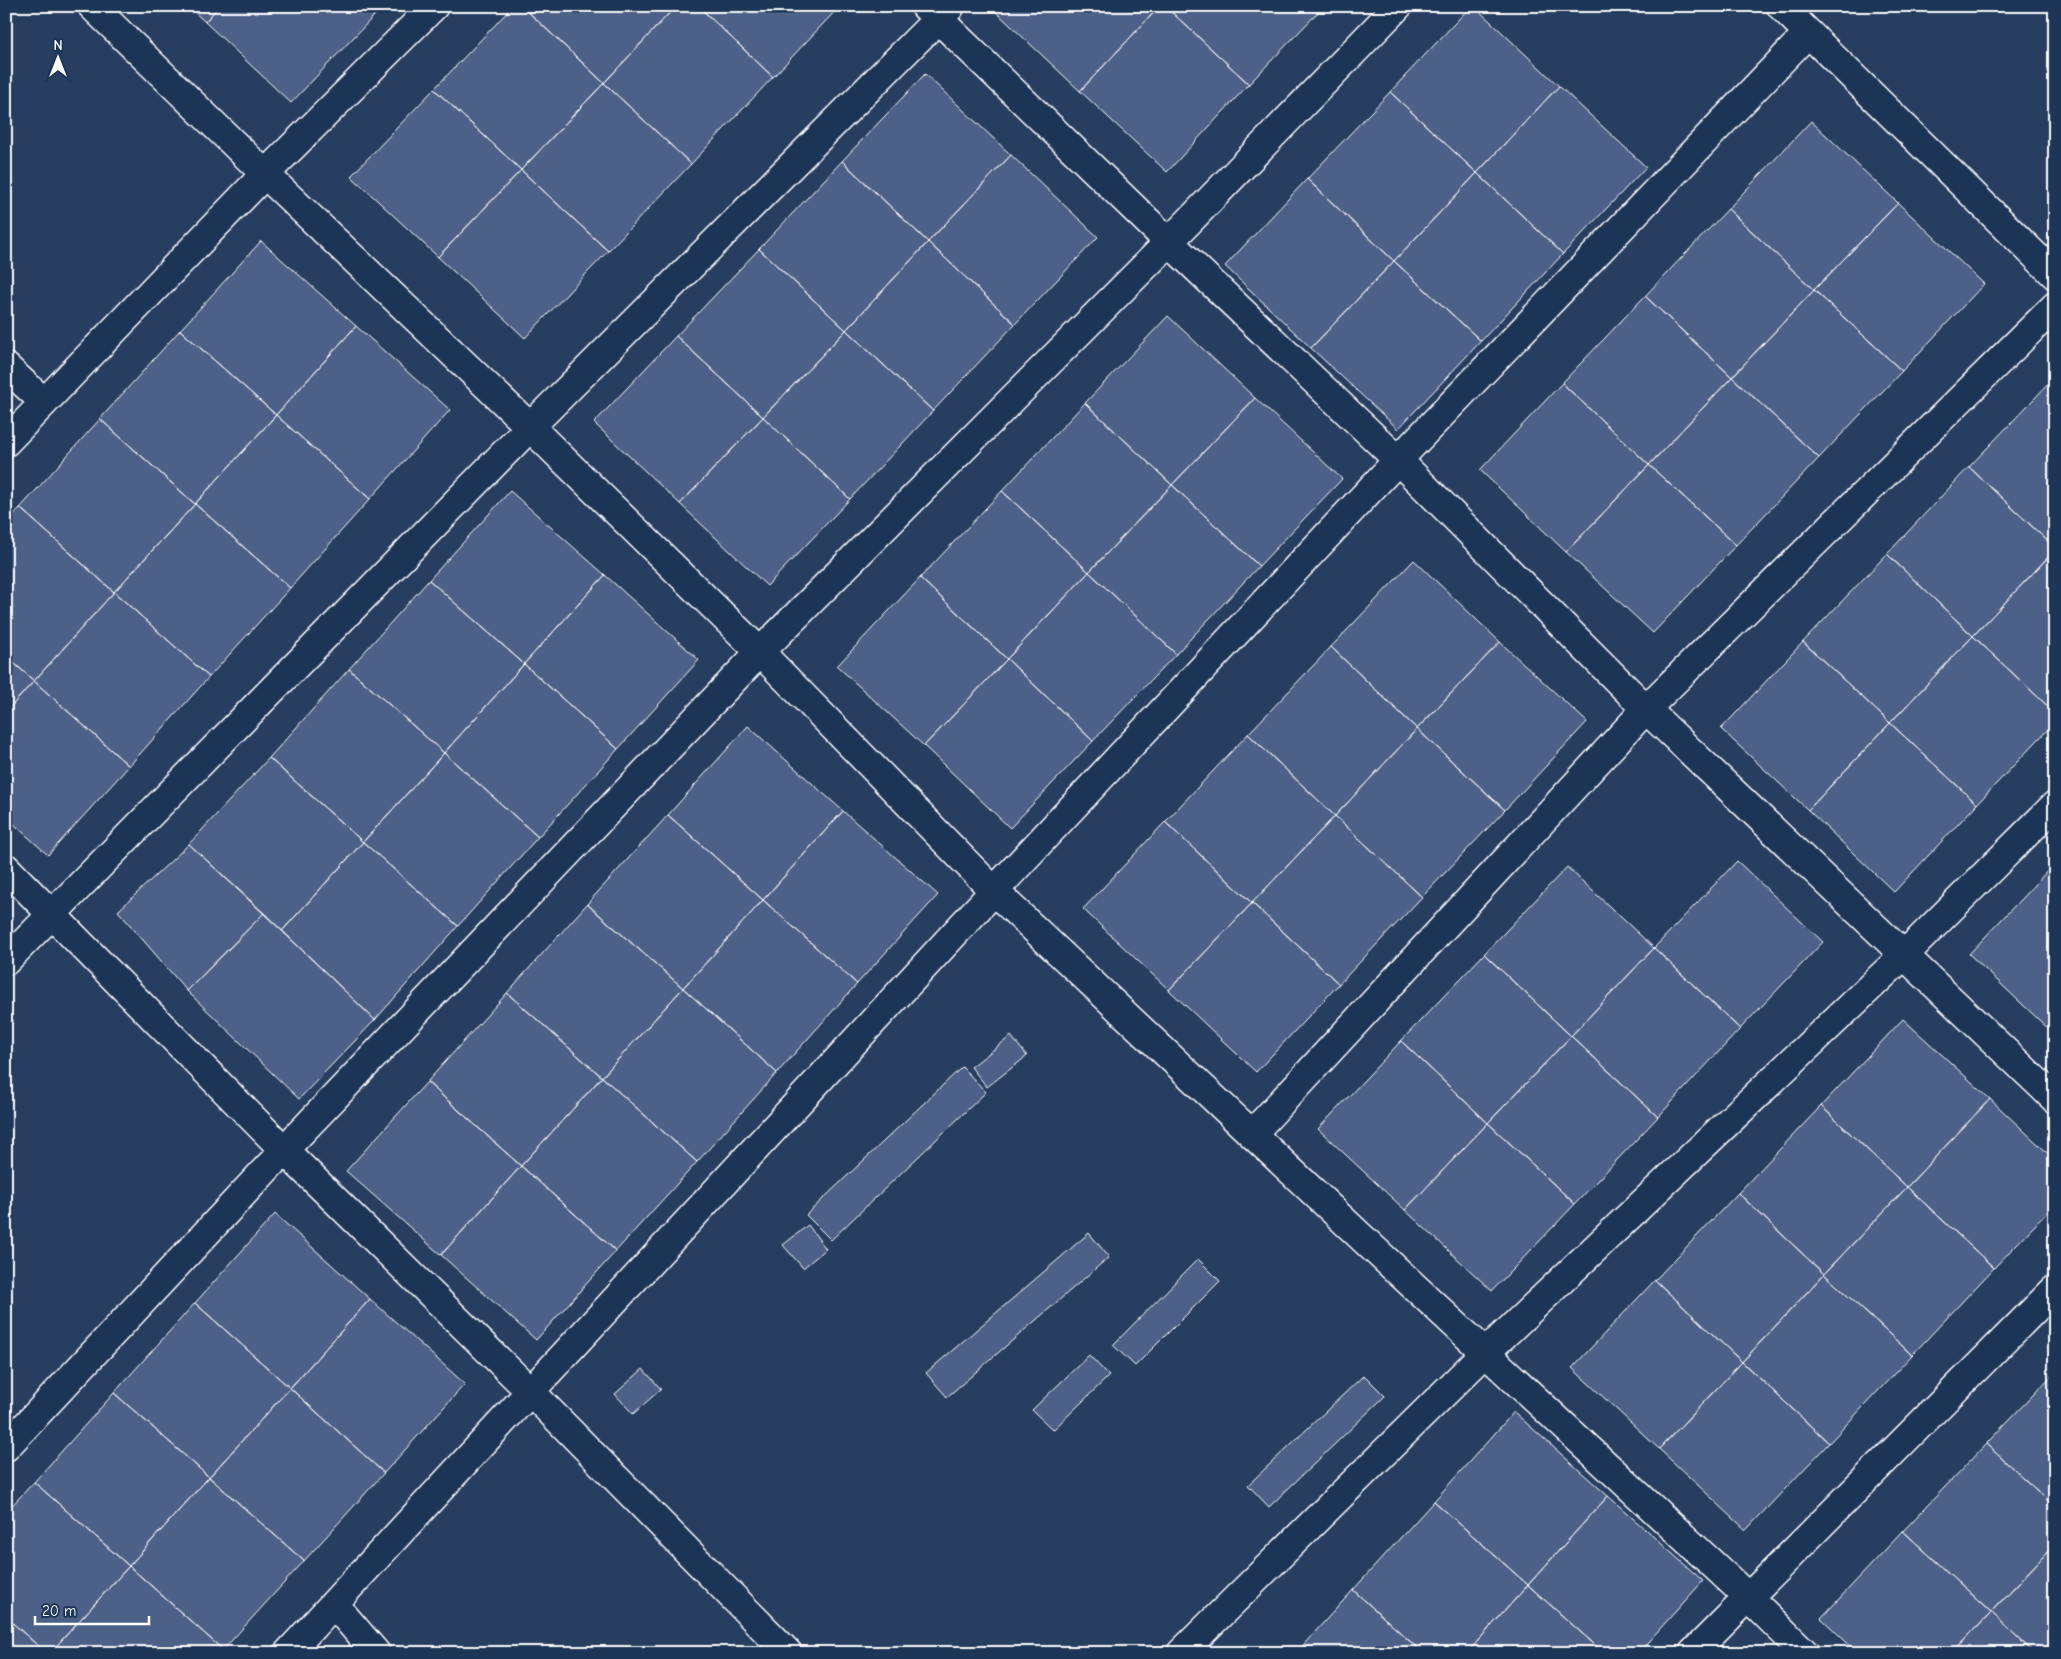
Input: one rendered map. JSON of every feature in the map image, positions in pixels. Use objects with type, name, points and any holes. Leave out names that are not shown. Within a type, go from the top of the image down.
[{"type":"street","points":[[92,6],[530,427],[760,652],[994,891],[1485,1353],[1748,1596],[1805,1653]]},
{"type":"street","points":[[6,442],[265,174],[434,6]]},
{"type":"street","points":[[6,1447],[284,1150],[760,652],[1168,242],[1398,6]]},
{"type":"street","points":[[1781,6],[2055,275]]},
{"type":"street","points":[[6,961],[938,11],[1168,242],[1398,460],[1646,709],[2055,1099]]},
{"type":"street","points":[[288,1653],[994,891],[1398,460],[1808,33]]},
{"type":"street","points":[[1252,1134],[1646,709],[2055,306]]},
{"type":"street","points":[[6,368],[44,402]]},
{"type":"street","points":[[1181,1653],[1485,1353],[1905,954],[2055,806]]},
{"type":"street","points":[[6,868],[284,1150],[531,1392],[788,1653]]},
{"type":"street","points":[[1693,1653],[2055,1289]]},
{"type":"street","points":[[334,1604],[376,1653]]},
{"type":"building","points":[[188,6],[219,6],[205,22]]},
{"type":"building","points":[[219,6],[363,6],[374,16],[291,103],[205,22]]},
{"type":"building","points":[[363,6],[383,6],[374,16]]},
{"type":"building","points":[[513,6],[522,6],[604,83],[521,170],[434,89]]},
{"type":"building","points":[[522,6],[676,6],[604,83]]},
{"type":"building","points":[[676,6],[698,6],[773,77],[691,164],[604,83]]},
{"type":"building","points":[[698,6],[840,6],[773,77]]},
{"type":"building","points":[[996,6],[1160,6],[1080,91],[993,9]]},
{"type":"building","points":[[1160,6],[1165,6],[1249,84],[1167,172],[1080,91]]},
{"type":"building","points":[[1165,6],[1324,6],[1249,84]]},
{"type":"building","points":[[1471,6],[1474,6],[1559,86],[1477,173],[1390,92]]},
{"type":"building","points":[[925,74],[1011,155],[928,242],[842,161]]},
{"type":"building","points":[[604,83],[691,164],[608,251],[521,170]]},
{"type":"building","points":[[1559,86],[1646,167],[1563,254],[1477,173]]},
{"type":"building","points":[[434,89],[521,170],[438,257],[351,176]]},
{"type":"building","points":[[1390,92],[1477,173],[1394,261],[1307,179]]},
{"type":"building","points":[[1811,121],[1898,203],[1814,290],[1728,209]]},
{"type":"building","points":[[1011,155],[1098,237],[1015,324],[928,242]]},
{"type":"building","points":[[842,161],[928,242],[846,330],[759,249]]},
{"type":"building","points":[[521,170],[608,251],[525,338],[438,257]]},
{"type":"building","points":[[1477,173],[1563,254],[1481,341],[1394,261]]},
{"type":"building","points":[[1307,179],[1394,261],[1311,348],[1225,266]]},
{"type":"building","points":[[1898,203],[1984,284],[1902,371],[1814,290]]},
{"type":"building","points":[[1728,209],[1814,290],[1732,377],[1645,296]]},
{"type":"building","points":[[261,241],[356,326],[276,415],[180,330]]},
{"type":"building","points":[[928,242],[1015,324],[933,411],[846,330]]},
{"type":"building","points":[[759,249],[846,330],[763,417],[676,336]]},
{"type":"building","points":[[1394,261],[1481,341],[1398,429],[1311,348]]},
{"type":"building","points":[[1814,290],[1902,371],[1819,458],[1732,377]]},
{"type":"building","points":[[1645,296],[1732,377],[1649,465],[1562,383]]},
{"type":"building","points":[[1168,316],[1255,398],[1172,485],[1085,403]]},
{"type":"building","points":[[356,326],[450,410],[370,499],[276,415]]},
{"type":"building","points":[[180,330],[276,415],[195,504],[100,419]]},
{"type":"building","points":[[846,330],[933,411],[850,499],[763,417]]},
{"type":"building","points":[[676,336],[763,417],[680,504],[594,423]]},
{"type":"building","points":[[1732,377],[1819,458],[1736,545],[1649,465]]},
{"type":"building","points":[[2052,380],[2055,382],[2055,548],[1969,467]]},
{"type":"building","points":[[1562,383],[1649,465],[1566,552],[1480,470]]},
{"type":"building","points":[[1255,398],[1342,479],[1259,566],[1172,485]]},
{"type":"building","points":[[1085,403],[1172,485],[1089,572],[1002,491]]},
{"type":"building","points":[[276,415],[370,499],[290,588],[195,504]]},
{"type":"building","points":[[763,417],[850,499],[767,586],[680,504]]},
{"type":"building","points":[[100,419],[195,504],[114,592],[20,508]]},
{"type":"building","points":[[1649,465],[1736,545],[1653,633],[1566,552]]},
{"type":"building","points":[[1969,467],[2055,548],[1973,636],[1887,554]]},
{"type":"building","points":[[1172,485],[1259,566],[1176,654],[1089,572]]},
{"type":"building","points":[[510,491],[605,575],[524,664],[429,580]]},
{"type":"building","points":[[1002,491],[1089,572],[1007,659],[920,578]]},
{"type":"building","points":[[195,504],[290,588],[209,677],[114,592]]},
{"type":"building","points":[[20,508],[114,592],[34,681],[6,656],[6,523]]},
{"type":"building","points":[[2055,550],[2055,713],[1973,636]]},
{"type":"building","points":[[1887,554],[1973,636],[1890,723],[1803,642]]},
{"type":"building","points":[[1414,560],[1500,642],[1417,729],[1331,647]]},
{"type":"building","points":[[1089,572],[1176,654],[1093,741],[1007,659]]},
{"type":"building","points":[[605,575],[699,660],[618,749],[524,664]]},
{"type":"building","points":[[920,578],[1007,659],[924,746],[837,666]]},
{"type":"building","points":[[429,580],[524,664],[444,753],[349,669]]},
{"type":"building","points":[[114,592],[209,677],[129,766],[34,681]]},
{"type":"building","points":[[1973,636],[2055,713],[2055,722],[1977,804],[1890,723]]},
{"type":"building","points":[[1500,642],[1587,722],[1505,810],[1417,729]]},
{"type":"building","points":[[1803,642],[1890,723],[1808,810],[1721,729]]},
{"type":"building","points":[[1331,647],[1417,729],[1335,816],[1248,734]]},
{"type":"building","points":[[6,656],[34,681],[6,712]]},
{"type":"building","points":[[1007,659],[1093,741],[1010,828],[924,746]]},
{"type":"building","points":[[524,664],[618,749],[538,837],[444,753]]},
{"type":"building","points":[[349,669],[444,753],[363,842],[269,758]]},
{"type":"building","points":[[34,681],[129,766],[48,855],[6,817],[6,712]]},
{"type":"building","points":[[1890,723],[1977,804],[1894,892],[1808,810]]},
{"type":"building","points":[[748,726],[843,811],[763,900],[668,815]]},
{"type":"building","points":[[1417,729],[1505,810],[1422,897],[1335,816]]},
{"type":"building","points":[[1248,734],[1335,816],[1252,903],[1165,822]]},
{"type":"building","points":[[444,753],[538,837],[458,926],[363,842]]},
{"type":"building","points":[[269,758],[363,842],[282,931],[189,844]]},
{"type":"building","points":[[843,811],[938,895],[857,984],[763,900]]},
{"type":"building","points":[[668,815],[763,900],[683,988],[587,904]]},
{"type":"building","points":[[1335,816],[1422,897],[1339,984],[1252,903]]},
{"type":"building","points":[[1165,822],[1252,903],[1169,990],[1083,909]]},
{"type":"building","points":[[363,842],[458,926],[375,1020],[282,931]]},
{"type":"building","points":[[189,844],[264,913],[187,991],[118,911]]},
{"type":"building","points":[[1737,861],[1823,942],[1740,1029],[1654,948]]},
{"type":"building","points":[[2052,866],[2055,869],[2055,1035],[1969,954]]},
{"type":"building","points":[[1567,867],[1654,948],[1571,1036],[1484,954]]},
{"type":"building","points":[[763,900],[857,984],[777,1073],[683,988]]},
{"type":"building","points":[[1252,903],[1339,984],[1256,1072],[1169,990]]},
{"type":"building","points":[[587,904],[683,988],[602,1077],[507,993]]},
{"type":"building","points":[[264,913],[375,1020],[299,1099],[187,991]]},
{"type":"building","points":[[1654,948],[1740,1029],[1658,1117],[1571,1036]]},
{"type":"building","points":[[1484,954],[1571,1036],[1488,1123],[1401,1041]]},
{"type":"building","points":[[683,988],[777,1073],[697,1162],[602,1077]]},
{"type":"building","points":[[507,993],[602,1077],[521,1166],[427,1082]]},
{"type":"building","points":[[1903,1019],[1990,1099],[1907,1187],[1821,1106]]},
{"type":"building","points":[[1011,1036],[1027,1056],[987,1087],[971,1067]]},
{"type":"building","points":[[1571,1036],[1658,1117],[1575,1204],[1488,1123]]},
{"type":"building","points":[[1401,1041],[1488,1123],[1405,1210],[1318,1129]]},
{"type":"building","points":[[962,1067],[986,1092],[831,1240],[806,1215]]},
{"type":"building","points":[[602,1077],[697,1162],[616,1251],[521,1166]]},
{"type":"building","points":[[427,1082],[521,1166],[441,1255],[346,1171]]},
{"type":"building","points":[[1990,1099],[2055,1160],[2055,1204],[1994,1268],[1907,1187]]},
{"type":"building","points":[[1821,1106],[1907,1187],[1824,1274],[1738,1193]]},
{"type":"building","points":[[1488,1123],[1575,1204],[1492,1291],[1405,1210]]},
{"type":"building","points":[[521,1166],[616,1251],[536,1340],[441,1255]]},
{"type":"building","points":[[1907,1187],[1994,1268],[1912,1355],[1824,1274]]},
{"type":"building","points":[[1738,1193],[1824,1274],[1742,1362],[1655,1280]]},
{"type":"building","points":[[275,1214],[370,1299],[290,1388],[195,1303]]},
{"type":"building","points":[[808,1225],[826,1249],[803,1268],[783,1245]]},
{"type":"building","points":[[1089,1233],[1109,1257],[947,1397],[926,1373]]},
{"type":"building","points":[[1198,1259],[1220,1281],[1135,1366],[1113,1345]]},
{"type":"building","points":[[1824,1274],[1912,1355],[1829,1443],[1742,1362]]},
{"type":"building","points":[[1655,1280],[1742,1362],[1659,1449],[1572,1368]]},
{"type":"building","points":[[370,1299],[465,1384],[384,1473],[290,1388]]},
{"type":"building","points":[[195,1303],[290,1388],[209,1477],[114,1393]]},
{"type":"building","points":[[1089,1355],[1109,1376],[1053,1430],[1032,1410]]},
{"type":"building","points":[[1742,1362],[1829,1443],[1746,1530],[1659,1449]]},
{"type":"building","points":[[643,1369],[661,1389],[633,1414],[615,1394]]},
{"type":"building","points":[[2055,1372],[2055,1507],[1986,1444]]},
{"type":"building","points":[[1364,1375],[1385,1396],[1269,1507],[1248,1485]]},
{"type":"building","points":[[290,1388],[384,1473],[304,1561],[209,1477]]},
{"type":"building","points":[[114,1393],[209,1477],[129,1566],[34,1482]]},
{"type":"building","points":[[1514,1412],[1608,1496],[1528,1585],[1434,1501]]},
{"type":"building","points":[[1986,1444],[2055,1507],[2055,1544],[1991,1612],[1903,1531]]},
{"type":"building","points":[[209,1477],[304,1561],[223,1650],[129,1566]]},
{"type":"building","points":[[34,1482],[129,1566],[50,1653],[46,1653],[6,1617],[6,1512]]},
{"type":"building","points":[[1608,1496],[1703,1581],[1638,1653],[1604,1653],[1528,1585]]},
{"type":"building","points":[[1434,1501],[1528,1585],[1467,1653],[1423,1653],[1353,1590]]},
{"type":"building","points":[[1903,1531],[1991,1612],[1952,1653],[1858,1653],[1821,1618]]},
{"type":"building","points":[[2055,1544],[2055,1653],[2034,1653],[1991,1612]]},
{"type":"building","points":[[129,1566],[223,1650],[221,1653],[50,1653]]},
{"type":"building","points":[[1528,1585],[1604,1653],[1467,1653]]},
{"type":"building","points":[[1353,1590],[1423,1653],[1296,1653]]},
{"type":"building","points":[[1991,1612],[2034,1653],[1952,1653]]},
{"type":"building","points":[[6,1617],[46,1653],[6,1653]]}]
